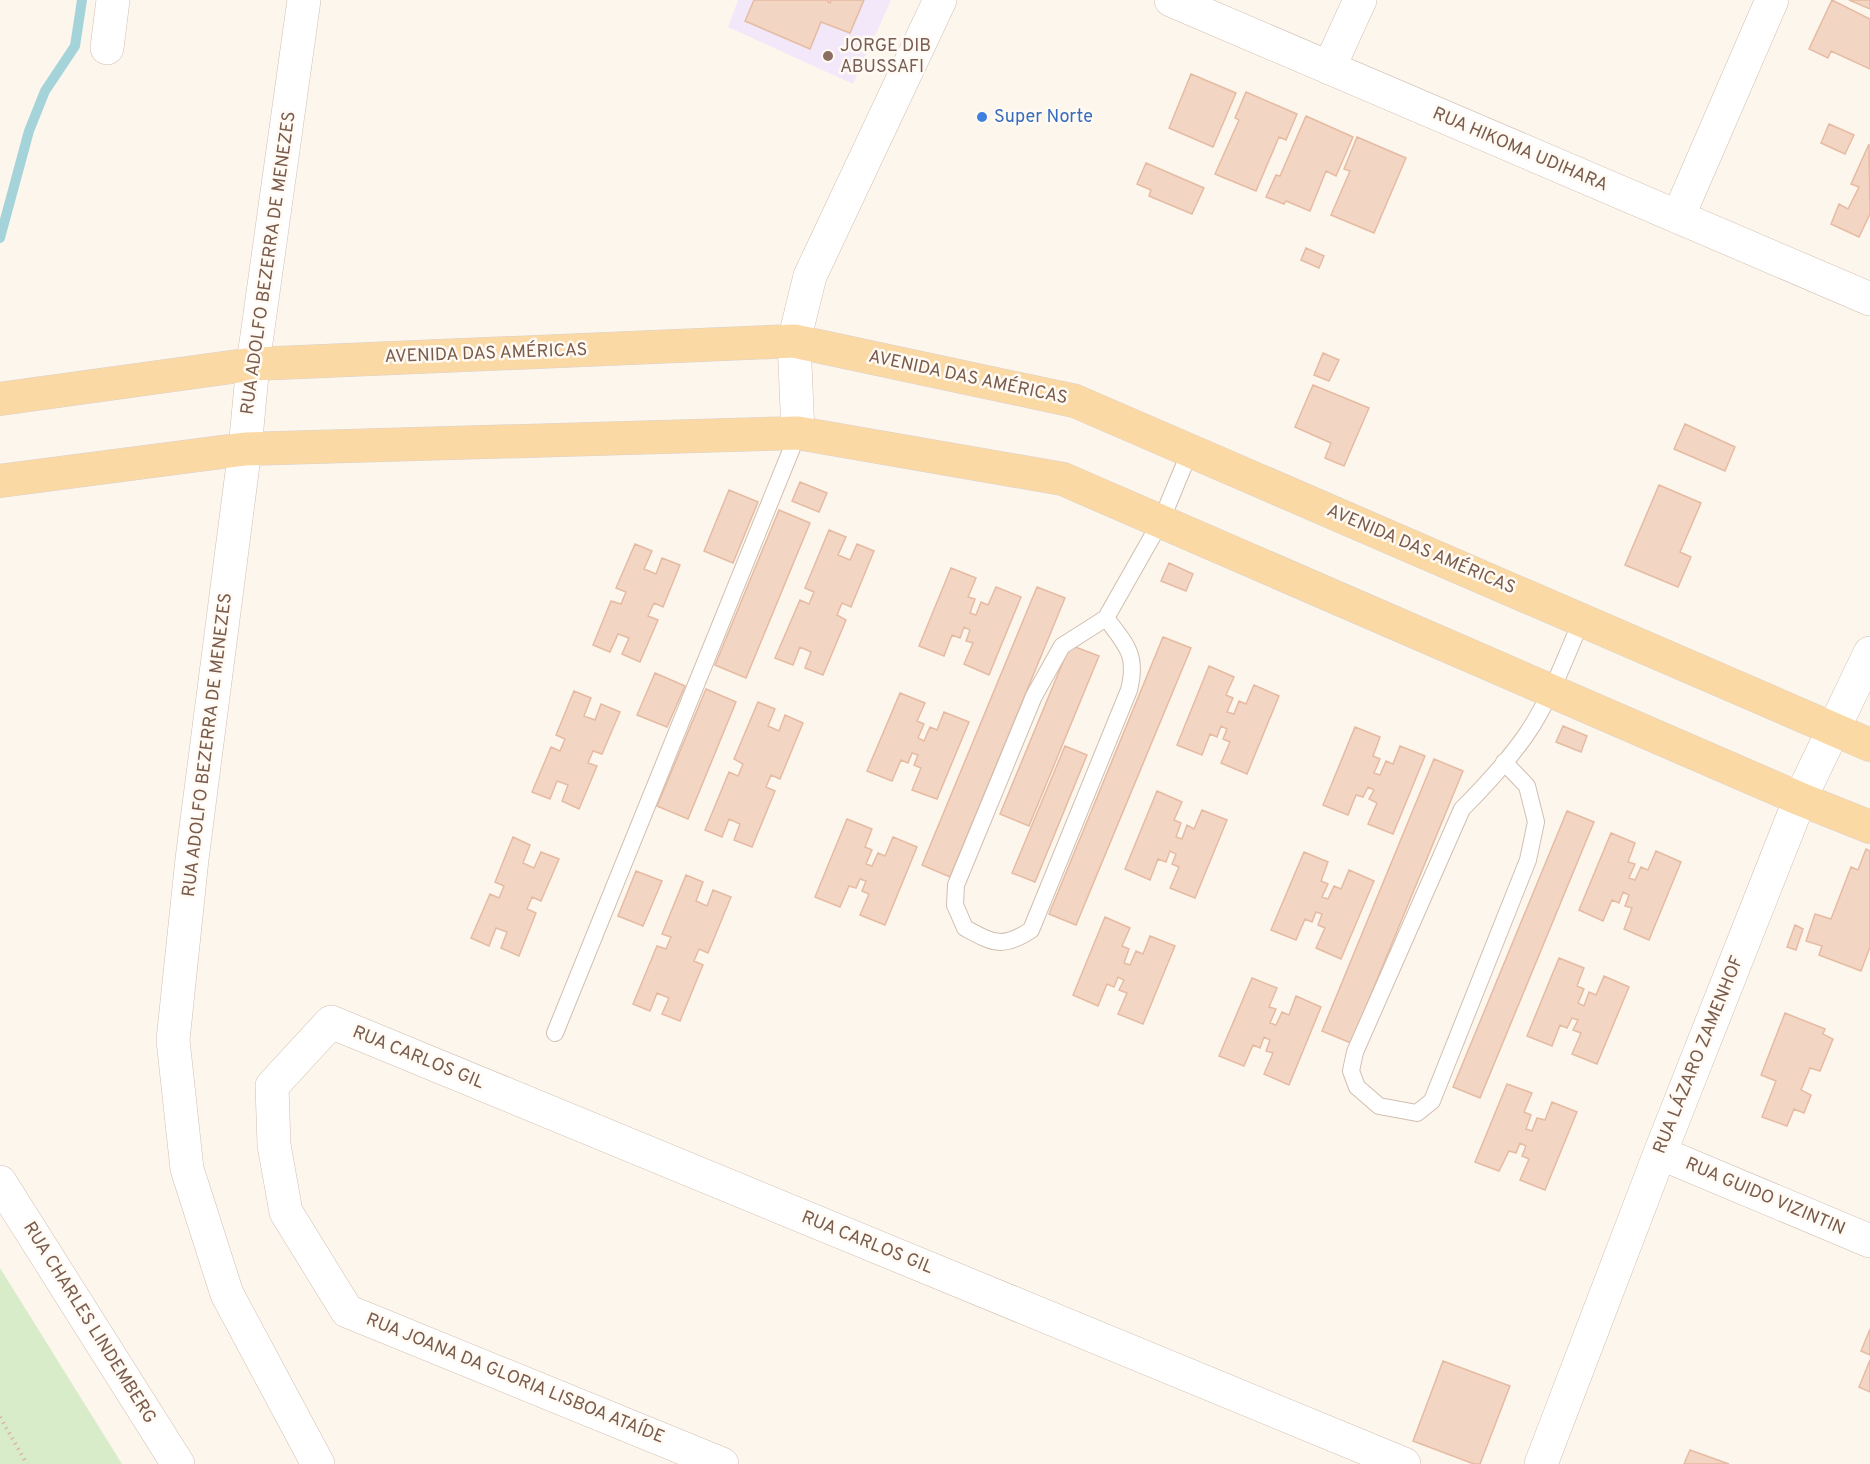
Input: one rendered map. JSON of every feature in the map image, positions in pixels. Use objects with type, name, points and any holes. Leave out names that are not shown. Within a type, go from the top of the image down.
[{"type":"main road","name":"AVENIDA DAS AMÉRICAS","points":[[0,399],[253,364],[794,341],[1075,401],[1870,745]]},
{"type":"main road","points":[[0,481],[245,449],[798,433],[1062,479],[1552,690],[1800,800],[1870,827]]},
{"type":"street","points":[[106,48],[113,0]]},
{"type":"street","name":"RUA ADOLFO BEZERRA DE MENEZES","points":[[304,0],[253,364],[245,449],[192,859],[173,1040],[187,1169],[227,1294],[318,1464]]},
{"type":"street","points":[[798,433],[794,341],[810,276],[940,0]]},
{"type":"street","name":"RUA HIKOMA UDIHARA","points":[[1170,0],[1870,299]]},
{"type":"street","points":[[1329,68],[1360,0]]},
{"type":"street","points":[[1678,217],[1772,0]]},
{"type":"street","name":"RUA LÁZARO ZAMENHOF","points":[[1542,1464],[1660,1153],[1800,800],[1870,653]]},
{"type":"street","name":"RUA CARLOS GIL","points":[[331,1022],[1394,1462]]},
{"type":"street","name":"RUA JOANA DA GLORIA LISBOA ATAÍDE","points":[[331,1022],[272,1086],[273,1145],[286,1212],[347,1311],[722,1464]]},
{"type":"street","name":"RUA GUIDO VIZINTIN","points":[[1660,1153],[1870,1241]]},
{"type":"street","name":"RUA CHARLES LINDEMBERG","points":[[0,1182],[178,1464]]},
{"type":"lane","points":[[555,1033],[798,433]]},
{"type":"lane","points":[[1106,618],[1130,651],[1133,673],[1129,690],[1031,930],[1016,940],[993,943],[965,928],[956,905],[956,885],[1034,696],[1062,646],[1106,618],[1161,521],[1190,451]]},
{"type":"lane","points":[[1504,762],[1527,786],[1536,822],[1528,860],[1432,1101],[1417,1113],[1379,1106],[1357,1087],[1351,1071],[1355,1052],[1462,809],[1526,735],[1552,690],[1582,619]]},
{"type":"path","points":[[0,1417],[27,1464]]},
{"type":"shaded area","name":"JORGE DIB ABUSSAFI","points":[[738,0],[891,0],[853,84],[728,27]]},
{"type":"green space","points":[[0,1268],[122,1464],[0,1464]]},
{"type":"building","points":[[754,0],[829,0],[830,3],[831,0],[864,0],[850,33],[821,22],[810,49],[745,21]]},
{"type":"building","points":[[1832,0],[1870,19],[1870,69],[1831,51],[1828,58],[1809,49]]},
{"type":"building","points":[[1849,0],[1870,0],[1870,9]]},
{"type":"building","points":[[1191,74],[1236,93],[1213,147],[1169,128]]},
{"type":"building","points":[[1246,92],[1297,114],[1286,140],[1279,137],[1256,191],[1215,174],[1239,120],[1235,118]]},
{"type":"building","points":[[1306,116],[1353,137],[1336,176],[1326,171],[1310,211],[1286,201],[1284,204],[1266,197],[1276,175],[1280,176]]},
{"type":"building","points":[[1829,124],[1854,135],[1845,154],[1821,143]]},
{"type":"building","points":[[1357,137],[1406,158],[1374,233],[1331,215],[1350,171],[1344,169]]},
{"type":"building","points":[[1869,144],[1870,214],[1859,237],[1831,224],[1839,204],[1848,209],[1859,187],[1851,184]]},
{"type":"building","points":[[1146,163],[1204,188],[1192,214],[1149,196],[1151,190],[1137,184]]},
{"type":"building","points":[[1306,248],[1324,256],[1319,268],[1301,260]]},
{"type":"building","points":[[1323,353],[1339,360],[1329,381],[1314,375]]},
{"type":"building","points":[[1313,385],[1369,408],[1344,466],[1325,458],[1331,443],[1295,427]]},
{"type":"building","points":[[1685,424],[1735,447],[1725,471],[1674,449]]},
{"type":"building","points":[[800,482],[827,493],[819,512],[792,501]]},
{"type":"building","points":[[1659,485],[1701,503],[1680,552],[1691,557],[1678,587],[1625,565]]},
{"type":"building","points":[[729,490],[758,502],[733,563],[704,551]]},
{"type":"building","points":[[779,510],[810,523],[746,678],[715,665]]},
{"type":"building","points":[[829,530],[846,537],[838,555],[850,560],[857,544],[874,551],[851,607],[842,603],[837,615],[846,620],[823,675],[805,668],[811,652],[800,647],[793,665],[775,658],[800,600],[809,604],[814,592],[805,588]]},
{"type":"building","points":[[635,544],[652,551],[644,569],[656,574],[662,558],[680,565],[663,607],[654,603],[648,616],[658,620],[640,662],[622,654],[629,638],[618,634],[610,652],[593,645],[611,601],[621,604],[626,592],[616,588]]},
{"type":"building","points":[[1169,563],[1193,574],[1186,591],[1161,581]]},
{"type":"building","points":[[951,568],[976,578],[968,597],[975,599],[970,613],[976,615],[981,602],[988,605],[996,587],[1021,597],[989,675],[964,664],[973,643],[966,641],[970,630],[964,627],[960,638],[952,635],[944,656],[919,646]]},
{"type":"building","points":[[1037,587],[1065,598],[950,877],[922,865]]},
{"type":"building","points":[[1163,637],[1191,648],[1076,925],[1049,914]]},
{"type":"building","points":[[1070,645],[1099,656],[1029,826],[1000,814]]},
{"type":"building","points":[[1209,666],[1234,677],[1226,695],[1233,698],[1227,712],[1234,714],[1239,701],[1246,704],[1254,685],[1279,696],[1247,774],[1221,763],[1230,742],[1223,739],[1227,729],[1221,726],[1217,737],[1210,734],[1202,755],[1177,745]]},
{"type":"building","points":[[655,673],[685,686],[667,727],[637,715]]},
{"type":"building","points":[[706,689],[736,702],[688,819],[657,806]]},
{"type":"building","points":[[574,691],[591,698],[584,716],[595,720],[601,704],[620,712],[602,754],[593,751],[588,763],[597,766],[579,809],[562,801],[568,785],[557,781],[550,799],[532,792],[551,747],[560,751],[565,739],[556,735]]},
{"type":"building","points":[[900,693],[925,703],[917,721],[924,724],[918,738],[924,741],[930,727],[937,730],[944,712],[969,722],[937,799],[912,790],[921,768],[914,765],[918,755],[912,753],[908,763],[901,760],[892,781],[867,771]]},
{"type":"building","points":[[758,702],[775,709],[768,726],[779,731],[785,715],[803,723],[780,779],[771,775],[766,787],[775,791],[752,847],[734,840],[740,824],[729,819],[722,837],[705,830],[729,772],[738,776],[743,764],[734,759]]},
{"type":"building","points":[[1563,726],[1587,736],[1581,752],[1556,742]]},
{"type":"building","points":[[1355,727],[1380,737],[1373,756],[1380,759],[1374,773],[1380,775],[1386,761],[1393,764],[1400,746],[1425,756],[1393,834],[1368,824],[1377,803],[1369,799],[1374,790],[1368,787],[1363,797],[1356,795],[1348,815],[1323,805]]},
{"type":"building","points":[[1065,746],[1087,755],[1035,882],[1012,873]]},
{"type":"building","points":[[1434,759],[1463,771],[1351,1043],[1322,1031]]},
{"type":"building","points":[[1157,791],[1182,802],[1174,820],[1181,823],[1176,837],[1182,839],[1187,825],[1194,829],[1202,810],[1227,820],[1195,898],[1170,888],[1179,867],[1172,864],[1176,854],[1170,851],[1166,862],[1158,859],[1150,880],[1125,869]]},
{"type":"building","points":[[1567,811],[1594,822],[1480,1098],[1453,1087]]},
{"type":"building","points":[[847,819],[872,829],[865,847],[872,850],[866,864],[872,866],[878,853],[885,856],[893,837],[917,847],[885,925],[860,915],[869,894],[862,891],[866,881],[860,879],[856,888],[849,886],[840,907],[815,897]]},
{"type":"building","points":[[1611,833],[1635,843],[1628,862],[1635,864],[1629,878],[1635,880],[1641,867],[1648,870],[1656,851],[1681,862],[1649,940],[1624,929],[1632,908],[1625,906],[1629,895],[1623,892],[1619,903],[1612,900],[1603,921],[1579,910]]},
{"type":"building","points":[[513,837],[530,845],[523,863],[534,868],[541,852],[559,859],[541,901],[532,897],[527,909],[536,913],[519,956],[501,948],[507,932],[496,928],[489,946],[471,938],[490,894],[499,898],[504,886],[495,882]]},
{"type":"building","points":[[1866,849],[1870,851],[1870,947],[1861,971],[1819,955],[1822,946],[1806,941],[1815,914],[1831,919],[1851,867],[1858,870]]},
{"type":"building","points":[[1304,852],[1328,862],[1321,881],[1328,884],[1322,897],[1328,899],[1334,886],[1341,889],[1349,870],[1374,881],[1341,959],[1316,948],[1325,928],[1318,925],[1322,914],[1316,912],[1312,922],[1305,919],[1296,940],[1271,930]]},
{"type":"building","points":[[636,871],[662,881],[643,926],[618,916]]},
{"type":"building","points":[[686,875],[703,882],[696,901],[707,906],[713,890],[731,897],[708,953],[699,949],[694,961],[703,965],[680,1021],[662,1014],[669,998],[657,993],[650,1011],[633,1004],[657,946],[666,949],[671,937],[662,934]]},
{"type":"building","points":[[1105,917],[1130,928],[1122,946],[1129,949],[1124,963],[1130,965],[1136,951],[1143,954],[1150,936],[1175,946],[1143,1024],[1118,1014],[1127,993],[1119,990],[1124,980],[1118,977],[1114,987],[1107,984],[1098,1006],[1073,995]]},
{"type":"building","points":[[1795,925],[1803,929],[1796,950],[1787,947]]},
{"type":"building","points":[[1559,958],[1584,968],[1577,986],[1584,989],[1578,1003],[1584,1006],[1589,992],[1596,995],[1604,976],[1629,987],[1597,1064],[1572,1054],[1581,1033],[1573,1030],[1578,1020],[1572,1018],[1567,1028],[1560,1025],[1552,1046],[1527,1036]]},
{"type":"building","points":[[1252,978],[1277,988],[1269,1007],[1276,1009],[1270,1023],[1276,1025],[1282,1012],[1289,1015],[1296,996],[1321,1007],[1289,1085],[1264,1074],[1273,1053],[1266,1051],[1270,1040],[1264,1037],[1260,1048],[1253,1045],[1244,1066],[1219,1056]]},
{"type":"building","points":[[1785,1013],[1825,1029],[1823,1034],[1833,1039],[1820,1071],[1810,1068],[1801,1090],[1811,1095],[1804,1113],[1794,1109],[1787,1126],[1762,1117],[1776,1081],[1761,1075]]},
{"type":"building","points":[[1507,1084],[1532,1093],[1524,1112],[1531,1115],[1526,1129],[1532,1131],[1537,1118],[1545,1120],[1552,1102],[1577,1112],[1545,1190],[1520,1180],[1529,1159],[1522,1156],[1526,1146],[1520,1143],[1516,1153],[1509,1151],[1499,1171],[1475,1162]]},
{"type":"building","points":[[1870,1329],[1870,1355],[1861,1351]]},
{"type":"building","points":[[1870,1360],[1870,1392],[1859,1387]]},
{"type":"building","points":[[1443,1361],[1510,1386],[1480,1464],[1474,1464],[1413,1441]]},
{"type":"building","points":[[1690,1450],[1729,1464],[1684,1464]]},
{"type":"waterway","points":[[0,238],[29,131],[45,91],[75,46],[82,0]]},
{"type":"place","name":"JORGE DIB ABUSSAFI","points":[[828,56]]},
{"type":"place","name":"Super Norte","points":[[982,117]]}]
